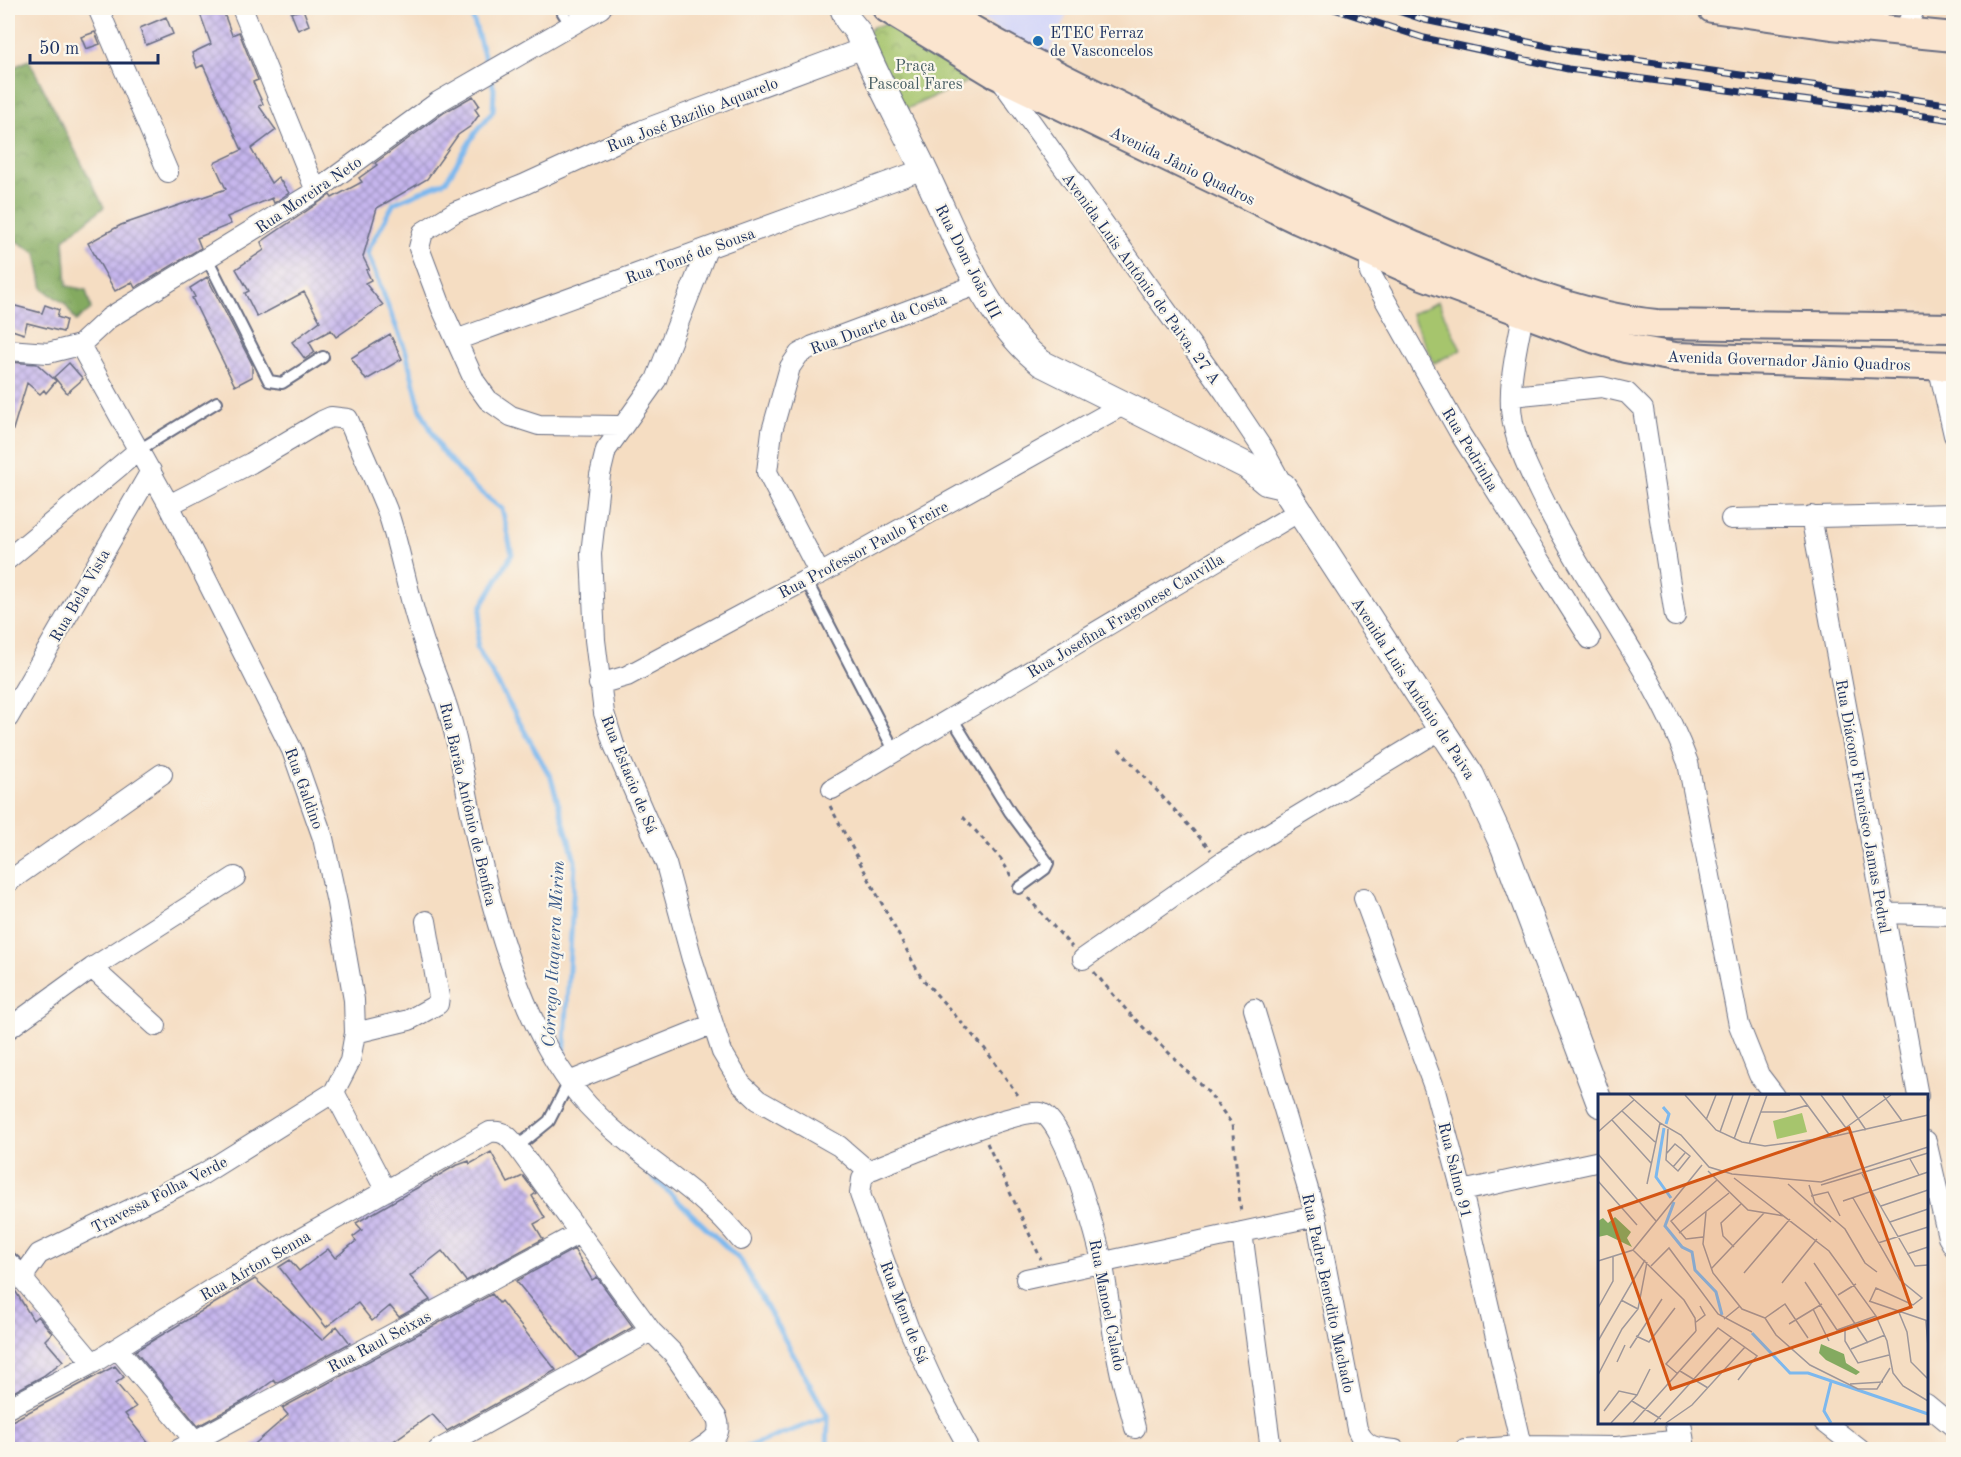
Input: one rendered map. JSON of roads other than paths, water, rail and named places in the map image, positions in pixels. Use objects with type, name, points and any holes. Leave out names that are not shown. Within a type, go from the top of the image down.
[{"type":"main road","name":"Avenida Jânio Quadros","points":[[887,8],[996,74],[1370,252],[1494,292]]},
{"type":"main road","name":"Avenida Jânio Quadros","points":[[936,8],[992,41],[1265,180],[1494,292]]},
{"type":"main road","points":[[1712,8],[1813,18],[1910,20],[1953,37]]},
{"type":"main road","name":"Avenida Governador Jânio Quadros","points":[[1494,292],[1523,314],[1644,352],[1675,357],[1946,365]]},
{"type":"main road","name":"Avenida Governador Jânio Quadros","points":[[1494,292],[1646,323],[1707,326],[1953,328]]},
{"type":"main road","points":[[1644,352],[1646,323]]},
{"type":"street","points":[[98,8],[168,172]]},
{"type":"street","points":[[243,8],[316,191]]},
{"type":"street","name":"Rua Moreira Neto","points":[[8,350],[48,353],[80,345],[109,318],[208,260],[316,191],[438,102],[601,8]]},
{"type":"street","name":"Rua Dom João III","points":[[843,8],[848,20],[860,29],[979,284],[1003,326],[1018,344],[1041,363],[1247,466],[1266,482],[1283,486]]},
{"type":"street","points":[[1813,18],[1881,8]]},
{"type":"street","name":"Rua José Bazilio Aquarelo","points":[[456,340],[419,248],[419,239],[429,226],[455,212],[522,185],[860,29]]},
{"type":"street","name":"Avenida Luis Antônio de Paiva, 27 A","points":[[996,74],[1224,391],[1264,451],[1283,486]]},
{"type":"street","name":"Rua Tomé de Sousa","points":[[456,340],[924,169]]},
{"type":"street","name":"Rua Estacio de Sá","points":[[707,249],[656,380],[620,426],[606,450],[594,522],[592,580],[599,684],[604,713],[614,745],[666,864],[692,959],[722,1052],[741,1083],[758,1101],[839,1146],[868,1171]]},
{"type":"street","name":"Rua Pedrinha","points":[[1370,252],[1370,273],[1461,435],[1590,639]]},
{"type":"street","name":"Rua Duarte da Costa","points":[[813,577],[767,472],[772,431],[790,368],[800,354],[813,346],[979,284]]},
{"type":"street","points":[[1523,314],[1512,396],[1512,421],[1522,456],[1570,552],[1635,654],[1674,727],[1688,763],[1739,1025],[1759,1075],[1774,1094]]},
{"type":"street","points":[[456,340],[481,391],[488,400],[511,416],[539,425],[620,426]]},
{"type":"street","name":"Rua Galdino","points":[[80,345],[169,505],[292,750],[323,838],[348,953],[354,1000],[355,1033],[350,1061],[334,1092]]},
{"type":"street","points":[[1946,365],[1953,435]]},
{"type":"street","points":[[1512,396],[1602,387],[1627,393],[1643,409],[1675,616]]},
{"type":"street","name":"Rua Professor Paulo Freire","points":[[599,684],[627,676],[813,577],[1123,405]]},
{"type":"street","name":"Rua Barão Antônio de Benfica","points":[[169,505],[251,463],[322,421],[331,417],[348,419],[387,512],[415,616],[449,713],[485,877],[501,933],[536,1028],[569,1082],[620,1138],[702,1198],[722,1216],[741,1240]]},
{"type":"street","points":[[8,560],[140,450]]},
{"type":"street","name":"Rua Bela Vista","points":[[8,718],[151,471]]},
{"type":"street","name":"Avenida Luis Antônio de Paiva","points":[[1283,486],[1298,512],[1443,728],[1471,775],[1504,847],[1598,1101]]},
{"type":"street","name":"Rua Josefina Fragonese Cauvilla","points":[[832,789],[1298,512]]},
{"type":"street","points":[[1731,519],[1953,514]]},
{"type":"street","name":"Rua Diácono Francisco Jamas Pedral","points":[[1811,516],[1918,1094]]},
{"type":"street","points":[[1083,958],[1222,862],[1443,728]]},
{"type":"street","points":[[8,882],[162,774]]},
{"type":"street","points":[[8,1029],[92,968],[235,877]]},
{"type":"street","name":"Rua Salmo 91","points":[[1364,898],[1434,1087],[1462,1191],[1522,1448]]},
{"type":"street","points":[[1883,913],[1953,915]]},
{"type":"street","points":[[355,1033],[409,1020],[433,1009],[438,1004],[439,997],[426,921]]},
{"type":"street","points":[[92,968],[156,1026]]},
{"type":"street","name":"Rua Padre Benedito Machado","points":[[1254,1009],[1316,1216],[1357,1429],[1362,1441],[1372,1447],[1395,1449]]},
{"type":"street","points":[[569,1082],[713,1024]]},
{"type":"street","points":[[334,1092],[386,1191]]},
{"type":"street","name":"Travessa Folha Verde","points":[[26,1277],[39,1254],[203,1174],[334,1092]]},
{"type":"street","name":"Rua Manoel Calado","points":[[868,1171],[980,1128],[1030,1113],[1043,1114],[1050,1118],[1062,1138],[1082,1190],[1102,1264],[1122,1378],[1135,1428]]},
{"type":"street","name":"Rua Aírton Senna","points":[[8,1408],[93,1363],[215,1287],[490,1132],[511,1140]]},
{"type":"street","points":[[511,1140],[651,1331],[673,1353],[717,1418],[719,1430],[717,1436],[698,1449]]},
{"type":"street","points":[[1928,1150],[1948,1237],[1953,1247]]},
{"type":"street","points":[[1462,1191],[1598,1161]]},
{"type":"street","name":"Rua Mem de Sá","points":[[868,1171],[862,1179],[861,1194],[908,1327],[935,1386],[970,1449]]},
{"type":"street","points":[[1026,1279],[1316,1216]]},
{"type":"street","points":[[1242,1232],[1271,1449]]},
{"type":"street","name":"Rua Raul Seixas","points":[[192,1446],[579,1233]]},
{"type":"street","points":[[26,1277],[93,1363]]},
{"type":"street","points":[[438,1449],[651,1331]]},
{"type":"street","points":[[117,1348],[192,1446]]},
{"type":"street","points":[[1928,1406],[1953,1427]]},
{"type":"street","points":[[1827,1424],[1860,1449]]},
{"type":"street","points":[[1465,1449],[1617,1447],[1680,1437]]},
{"type":"lane","points":[[560,8],[571,26]]},
{"type":"lane","points":[[208,260],[269,381],[282,383],[323,357]]},
{"type":"lane","points":[[140,450],[217,402]]},
{"type":"lane","points":[[813,577],[895,752]]},
{"type":"lane","points":[[952,718],[1010,813],[1048,863],[1045,869],[1019,888]]},
{"type":"lane","points":[[511,1140],[549,1121],[569,1082]]},
{"type":"lane","points":[[8,1256],[26,1277]]},
{"type":"waterway","name":"Córrego Itaquera Mirim","points":[[470,8],[494,89],[493,111],[475,133],[446,181],[394,203],[367,252],[406,352],[420,408],[441,450],[472,485],[502,509],[512,554],[481,607],[477,647],[551,778],[575,861],[564,1060]]},
{"type":"waterway","name":"Córrego Itaquera Mirim","points":[[630,1155],[741,1261],[828,1417],[827,1450]]},
{"type":"waterway","points":[[716,1450],[742,1449],[828,1417]]},
{"type":"railway","points":[[1331,8],[1424,38],[1568,69],[1954,120]]},
{"type":"railway","points":[[1389,8],[1425,20],[1571,51],[1954,105]]},
{"type":"place","name":"ETEC Ferraz de Vasconcelos","points":[[1038,41]]},
{"type":"park label","name":"Praça Pascoal Fares","points":[[915,74]]}]
